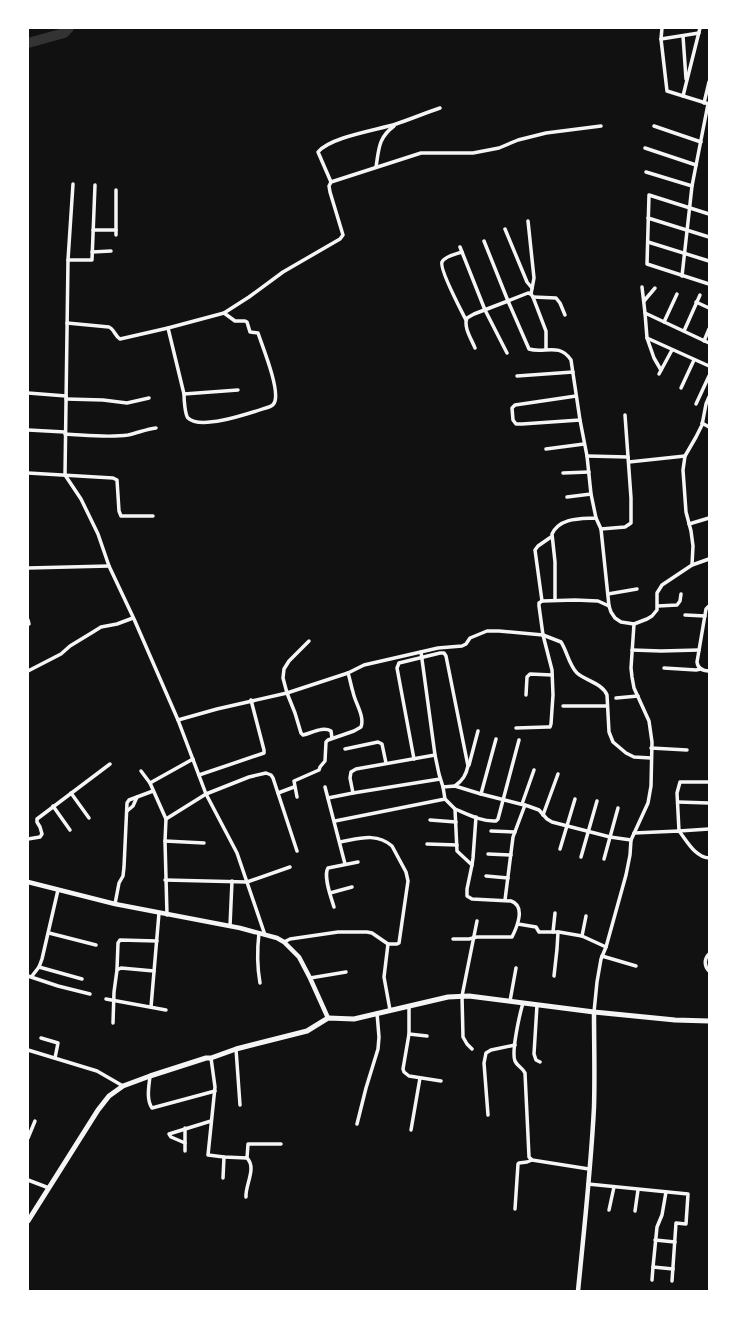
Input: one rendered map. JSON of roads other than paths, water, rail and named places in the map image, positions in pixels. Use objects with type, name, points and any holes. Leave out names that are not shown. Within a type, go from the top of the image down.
[{"type":"main road","points":[[28,1221],[98,1110],[109,1096],[123,1086],[236,1049],[307,1031],[328,1018],[354,1019],[390,1010],[462,996],[594,1012],[675,1020],[709,1021]]},
{"type":"street","points":[[662,28],[667,91],[709,104],[692,186],[682,276]]},
{"type":"street","points":[[683,96],[700,28]]},
{"type":"street","points":[[662,39],[699,33]]},
{"type":"street","points":[[682,36],[687,82]]},
{"type":"street","points":[[704,103],[709,82]]},
{"type":"street","points":[[67,323],[109,327],[120,339],[224,313],[283,272],[343,236],[330,192],[332,182],[318,152],[321,149],[332,142],[396,124],[440,108]]},
{"type":"street","points":[[376,167],[381,140],[386,132],[396,124]]},
{"type":"street","points":[[332,182],[422,153],[473,153],[499,148],[518,140],[546,133],[601,126]]},
{"type":"street","points":[[654,126],[701,142]]},
{"type":"street","points":[[703,128],[709,130]]},
{"type":"street","points":[[645,148],[696,165]]},
{"type":"street","points":[[646,172],[692,186]]},
{"type":"street","points":[[73,184],[68,260],[65,475],[81,499],[98,534],[109,566],[134,618],[178,720],[206,794],[237,853],[265,935]]},
{"type":"street","points":[[68,260],[92,260],[95,185]]},
{"type":"street","points":[[116,190],[116,235]]},
{"type":"street","points":[[709,214],[690,207],[649,196],[647,264],[709,284]]},
{"type":"street","points":[[648,218],[709,237]]},
{"type":"street","points":[[528,221],[533,273],[532,296],[546,331],[546,350]]},
{"type":"street","points":[[505,229],[527,282],[532,288]]},
{"type":"street","points":[[93,230],[116,230]]},
{"type":"street","points":[[484,241],[527,347],[530,350],[562,351],[568,355],[571,360],[587,456],[591,494],[596,518],[601,529],[609,606],[611,612],[618,621],[634,624],[652,616],[657,610],[657,593],[662,585],[692,566],[709,559]]},
{"type":"street","points":[[648,242],[709,261]]},
{"type":"street","points":[[460,247],[485,310],[507,353]]},
{"type":"street","points":[[92,252],[111,251]]},
{"type":"street","points":[[462,252],[446,258],[442,264],[448,283],[466,320],[466,326],[475,348]]},
{"type":"street","points":[[642,287],[647,338],[654,358],[661,370]]},
{"type":"street","points":[[644,301],[655,288]]},
{"type":"street","points":[[466,320],[468,317],[528,293],[532,296],[556,298],[565,315]]},
{"type":"street","points":[[664,322],[677,294]]},
{"type":"street","points":[[684,331],[700,295]]},
{"type":"street","points":[[696,302],[709,308]]},
{"type":"street","points":[[168,328],[184,394],[187,418],[196,423],[235,418],[273,406],[276,396],[273,378],[258,333],[250,332],[247,322],[235,321],[224,313]]},
{"type":"street","points":[[645,313],[709,343]]},
{"type":"street","points":[[704,341],[709,329]]},
{"type":"street","points":[[647,338],[709,366]]},
{"type":"street","points":[[659,374],[672,350]]},
{"type":"street","points":[[681,388],[694,360]]},
{"type":"street","points":[[517,376],[573,372]]},
{"type":"street","points":[[696,404],[709,376]]},
{"type":"street","points":[[184,394],[238,390]]},
{"type":"street","points":[[28,393],[126,403],[149,398]]},
{"type":"street","points":[[576,396],[515,405],[512,408],[513,420],[516,424],[580,420]]},
{"type":"street","points":[[692,566],[693,546],[691,531],[688,524],[683,470],[685,456],[702,423],[709,399]]},
{"type":"street","points":[[601,529],[625,527],[631,523],[629,462],[625,415]]},
{"type":"street","points":[[702,423],[709,426]]},
{"type":"street","points":[[28,430],[115,436],[129,435],[146,429],[156,428]]},
{"type":"street","points":[[546,449],[584,444]]},
{"type":"street","points":[[587,456],[628,457]]},
{"type":"street","points":[[629,462],[685,456]]},
{"type":"street","points":[[563,473],[589,472]]},
{"type":"street","points":[[28,473],[113,478],[117,480],[119,512],[121,516],[153,516]]},
{"type":"street","points":[[567,497],[591,494]]},
{"type":"street","points":[[516,728],[550,726],[553,695],[552,674],[549,654],[543,635],[539,606],[539,603],[542,601],[534,550],[551,537],[554,530],[565,521],[596,518]]},
{"type":"street","points":[[688,524],[709,518]]},
{"type":"street","points":[[551,537],[556,562],[555,600]]},
{"type":"street","points":[[28,568],[109,566]]},
{"type":"street","points":[[608,594],[637,589]]},
{"type":"street","points":[[658,606],[677,605],[680,601],[681,594]]},
{"type":"street","points":[[542,601],[555,600],[598,602],[609,606]]},
{"type":"street","points":[[701,669],[699,668],[697,662],[706,609],[709,606]]},
{"type":"street","points":[[686,615],[705,616]]},
{"type":"street","points":[[28,670],[61,654],[70,646],[101,628],[134,618]]},
{"type":"street","points":[[578,1291],[594,1105],[594,1012],[596,982],[602,956],[606,947],[626,875],[631,840],[648,803],[652,786],[651,748],[648,720],[632,677],[634,624]]},
{"type":"street","points":[[178,720],[251,700],[287,692],[348,673],[364,665],[438,648],[462,646],[466,644],[470,638],[487,632],[499,630],[543,635],[561,642],[576,672],[605,690],[607,695],[608,732],[613,742],[626,753],[634,757],[651,758]]},
{"type":"street","points":[[309,641],[289,661],[284,669],[287,692],[301,733],[303,735],[318,730],[327,729],[331,731],[332,738]]},
{"type":"street","points":[[632,650],[699,650]]},
{"type":"street","points":[[422,652],[435,756],[445,799],[455,809],[492,822],[496,821],[519,740]]},
{"type":"street","points":[[414,759],[397,668],[399,663],[444,653],[446,656],[468,766]]},
{"type":"street","points":[[664,668],[701,669],[709,671]]},
{"type":"street","points":[[297,797],[294,787],[294,780],[319,770],[326,761],[326,742],[332,738],[354,731],[361,727],[361,714],[353,694],[348,673]]},
{"type":"street","points":[[526,695],[527,677],[530,674],[552,674]]},
{"type":"street","points":[[616,698],[638,696]]},
{"type":"street","points":[[199,775],[264,753],[251,700]]},
{"type":"street","points":[[564,706],[607,706]]},
{"type":"street","points":[[455,786],[462,781],[466,775],[478,731]]},
{"type":"street","points":[[481,794],[496,740]]},
{"type":"street","points":[[345,749],[378,742],[383,746],[386,763]]},
{"type":"street","points":[[651,748],[687,750]]},
{"type":"street","points":[[353,793],[350,775],[354,770],[386,763],[435,756]]},
{"type":"street","points":[[150,784],[193,759]]},
{"type":"street","points":[[28,839],[42,836],[42,830],[37,822],[37,819],[110,764]]},
{"type":"street","points":[[505,900],[515,832],[534,770]]},
{"type":"street","points":[[141,771],[150,784],[166,819],[165,841],[167,915]]},
{"type":"street","points":[[166,819],[206,794],[249,777],[266,774],[272,775],[297,851]]},
{"type":"street","points":[[543,815],[558,774]]},
{"type":"street","points":[[328,798],[440,779]]},
{"type":"street","points":[[709,782],[680,782],[677,793],[679,831],[698,855],[704,858],[709,858]]},
{"type":"street","points":[[443,787],[455,786],[523,805],[539,810],[552,822],[610,837],[631,840]]},
{"type":"street","points":[[278,793],[294,787]]},
{"type":"street","points":[[325,787],[345,864]]},
{"type":"street","points":[[115,904],[119,883],[124,872],[128,801],[153,791]]},
{"type":"street","points":[[71,793],[89,818]]},
{"type":"street","points":[[127,811],[133,806],[137,797]]},
{"type":"street","points":[[335,821],[445,799]]},
{"type":"street","points":[[560,849],[575,799]]},
{"type":"street","points":[[581,857],[597,802]]},
{"type":"street","points":[[678,802],[709,803]]},
{"type":"street","points":[[53,806],[70,830]]},
{"type":"street","points":[[604,859],[618,808]]},
{"type":"street","points":[[455,809],[458,853],[472,864]]},
{"type":"street","points":[[453,939],[512,936],[518,924],[519,908],[518,904],[515,902],[505,900],[472,899],[468,897],[467,889],[473,861],[476,817]]},
{"type":"street","points":[[430,820],[456,822]]},
{"type":"street","points":[[634,832],[709,829]]},
{"type":"street","points":[[491,831],[515,832]]},
{"type":"street","points":[[284,942],[290,939],[338,932],[367,932],[372,933],[388,944],[399,943],[408,881],[406,872],[392,846],[371,837],[340,842]]},
{"type":"street","points":[[165,841],[204,843]]},
{"type":"street","points":[[427,844],[457,845]]},
{"type":"street","points":[[488,854],[511,855]]},
{"type":"street","points":[[334,907],[326,876],[326,870],[328,868],[358,862]]},
{"type":"street","points":[[166,880],[247,882],[290,867]]},
{"type":"street","points":[[486,876],[508,878]]},
{"type":"street","points":[[230,926],[232,881]]},
{"type":"street","points":[[28,882],[115,904],[230,926],[277,938],[284,942],[299,957],[328,1018]]},
{"type":"street","points":[[330,893],[352,887]]},
{"type":"street","points":[[58,890],[42,959],[39,967],[29,977],[90,994]]},
{"type":"street","points":[[151,1007],[159,913]]},
{"type":"street","points":[[553,932],[555,913]]},
{"type":"street","points":[[582,936],[586,916]]},
{"type":"street","points":[[472,1049],[463,1037],[462,996],[477,921]]},
{"type":"street","points":[[518,924],[536,927],[539,932],[558,932],[582,936],[606,947]]},
{"type":"street","points":[[554,976],[558,932]]},
{"type":"street","points":[[49,933],[96,945]]},
{"type":"street","points":[[259,933],[257,953],[260,982]]},
{"type":"street","points":[[113,1023],[118,943],[120,940],[157,941]]},
{"type":"street","points":[[388,944],[384,977],[390,1010]]},
{"type":"street","points":[[709,954],[706,958],[705,965],[709,971]]},
{"type":"street","points":[[602,956],[636,966]]},
{"type":"street","points":[[39,967],[82,979]]},
{"type":"street","points":[[117,970],[121,968],[154,971]]},
{"type":"street","points":[[510,1001],[516,968]]},
{"type":"street","points":[[310,978],[346,972]]},
{"type":"street","points":[[106,999],[166,1010]]},
{"type":"street","points":[[523,1003],[518,1021],[516,1045],[514,1050],[516,1063],[525,1073],[528,1155],[532,1160]]},
{"type":"street","points":[[537,1005],[534,1054],[536,1060],[540,1062]]},
{"type":"street","points":[[409,1006],[409,1034],[403,1070],[409,1076],[441,1081]]},
{"type":"street","points":[[357,1124],[378,1049],[379,1037],[377,1013]]},
{"type":"street","points":[[409,1034],[426,1036]]},
{"type":"street","points":[[41,1038],[58,1043],[55,1058]]},
{"type":"street","points":[[488,1115],[484,1063],[486,1053],[491,1050],[516,1045]]},
{"type":"street","points":[[236,1049],[240,1105]]},
{"type":"street","points":[[28,1050],[97,1071],[123,1086]]},
{"type":"street","points":[[211,1058],[214,1077],[214,1091],[208,1155],[247,1158]]},
{"type":"street","points":[[150,1076],[149,1097],[152,1108],[214,1091]]},
{"type":"street","points":[[411,1130],[420,1078]]},
{"type":"street","points":[[28,1138],[35,1121]]},
{"type":"street","points":[[185,1143],[171,1137],[169,1134],[211,1121]]},
{"type":"street","points":[[185,1128],[185,1151]]},
{"type":"street","points":[[246,1197],[251,1170],[247,1158],[248,1144],[281,1144]]},
{"type":"street","points":[[223,1178],[224,1157]]},
{"type":"street","points":[[515,1209],[519,1163],[532,1160],[589,1169]]},
{"type":"street","points":[[28,1180],[49,1188]]},
{"type":"street","points":[[588,1184],[688,1194],[686,1224],[676,1224],[672,1280]]},
{"type":"street","points":[[609,1210],[614,1187]]},
{"type":"street","points":[[635,1211],[638,1190]]},
{"type":"street","points":[[652,1280],[657,1227],[662,1215],[666,1192]]},
{"type":"street","points":[[655,1240],[675,1242]]},
{"type":"street","points":[[653,1267],[673,1269]]},
{"type":"waterway","points":[[28,43],[64,33],[69,28]]}]
